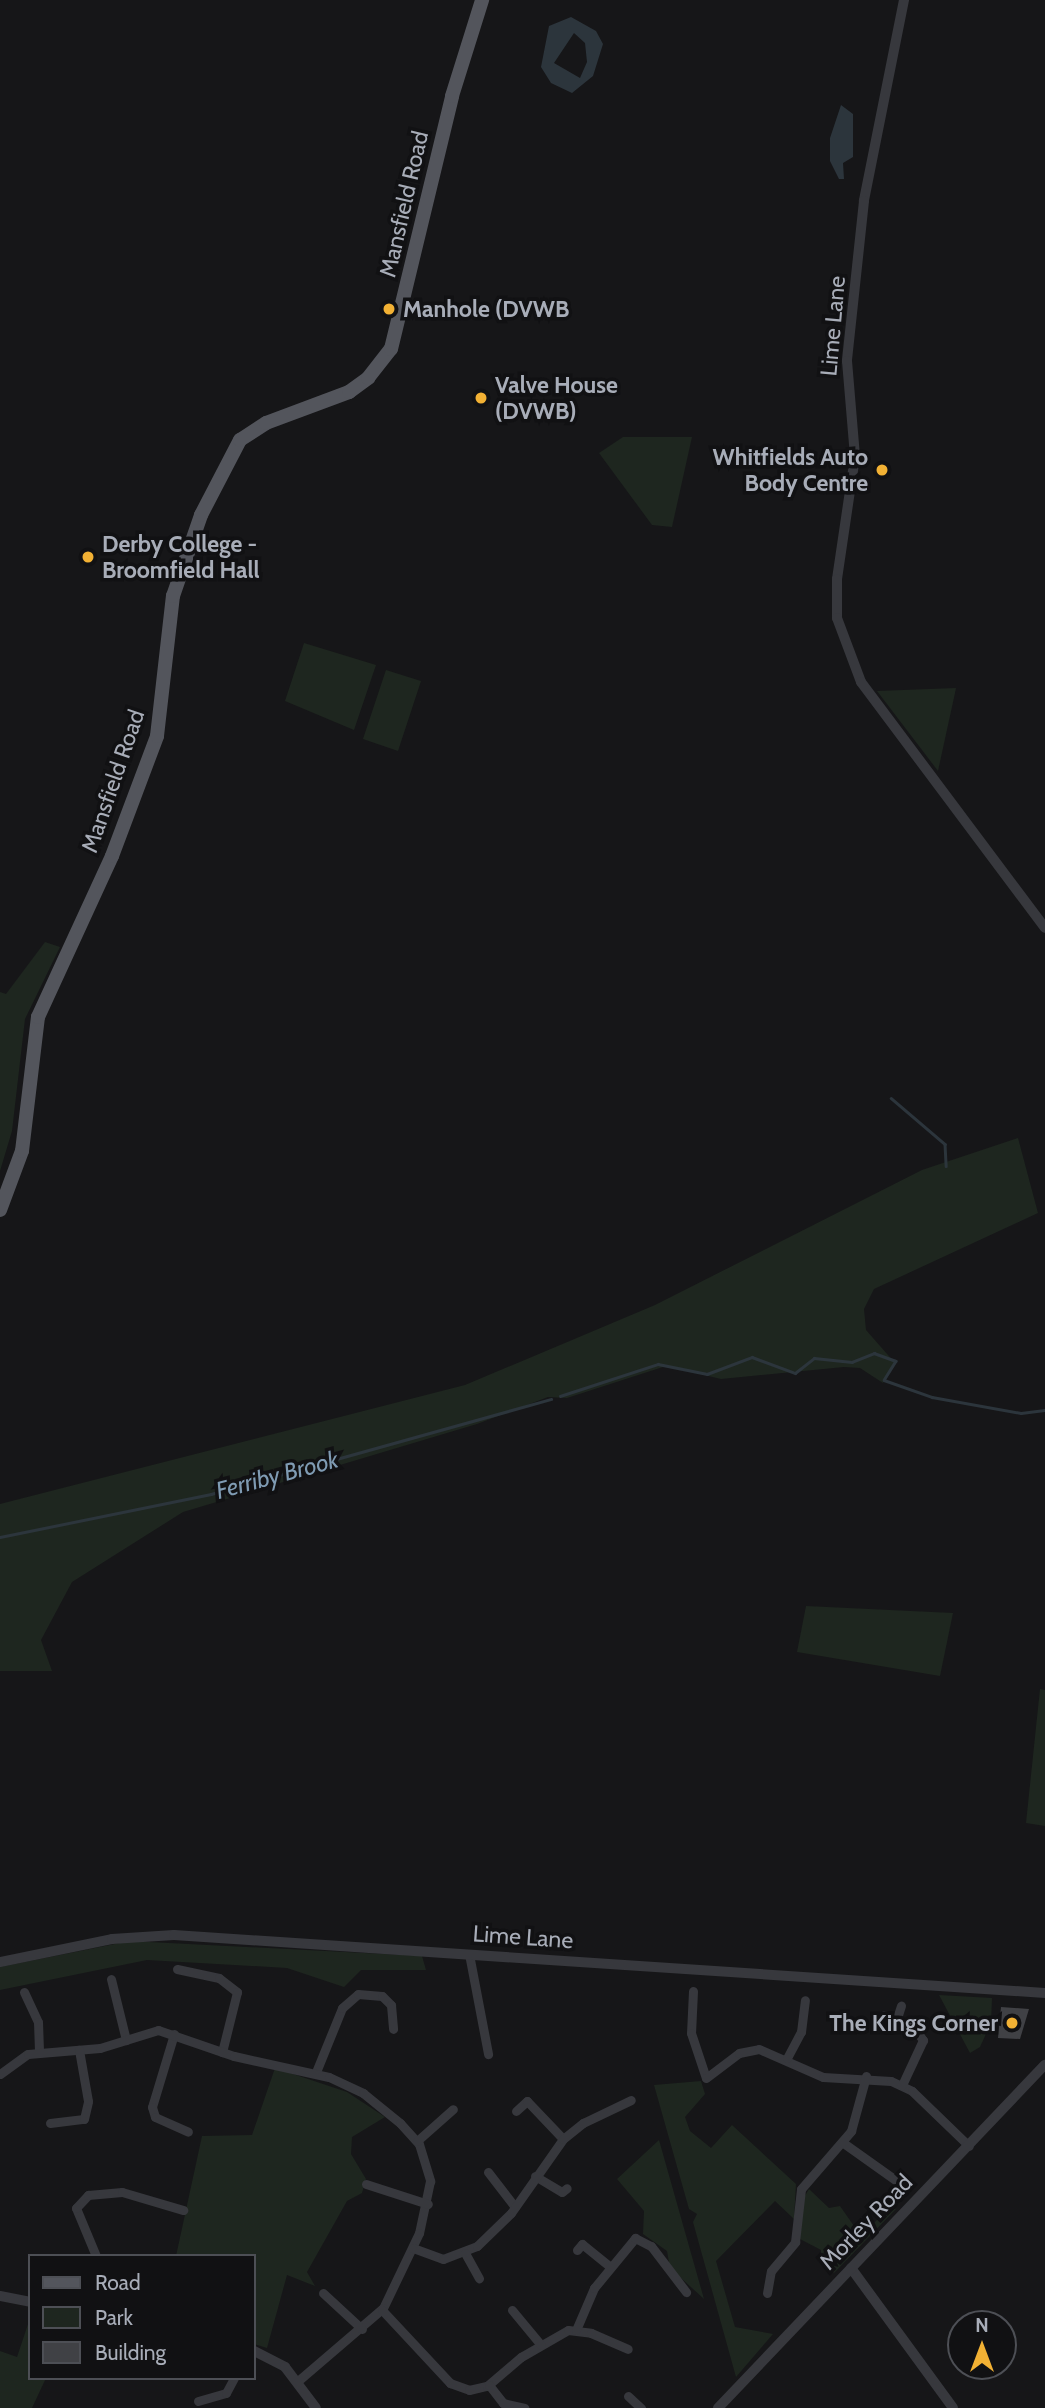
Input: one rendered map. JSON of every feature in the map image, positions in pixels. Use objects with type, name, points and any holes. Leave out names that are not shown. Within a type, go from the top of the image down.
[{"type":"main road","name":"Mansfield Road","points":[[0,1210],[22,1151],[38,1017],[112,856],[157,736],[171,607],[201,515],[240,440],[266,423],[349,392],[368,379],[391,349],[482,0]]},
{"type":"street","name":"Lime Lane","points":[[904,0],[864,201],[847,361],[855,457],[837,579],[837,618],[861,682],[1045,928]]},
{"type":"street","name":"Lime Lane","points":[[0,1962],[146,1936],[469,1954],[1045,1993]]},
{"type":"street","points":[[469,1954],[488,2054]]},
{"type":"street","points":[[177,1969],[230,1983],[239,1998],[222,2052]]},
{"type":"street","points":[[111,1979],[126,2040]]},
{"type":"street","points":[[693,1991],[686,2009],[693,2042],[706,2078],[739,2053],[766,2050],[823,2077],[866,2076],[902,2085],[969,2146]]},
{"type":"street","points":[[24,1992],[38,2022],[39,2051]]},
{"type":"street","points":[[239,1998],[250,1994]]},
{"type":"street","points":[[316,2072],[342,2008],[358,1994],[382,1996],[391,2006],[393,2029]]},
{"type":"street","points":[[787,2058],[801,2032],[805,2000]]},
{"type":"street","points":[[898,2018],[901,2006]]},
{"type":"street","points":[[790,2015],[803,2016]]},
{"type":"street","points":[[884,2015],[898,2018],[917,2029],[923,2040],[902,2085]]},
{"type":"street","points":[[0,2074],[39,2051],[79,2050],[126,2040],[149,2031],[174,2034],[222,2052],[285,2063],[316,2072],[363,2093],[417,2141],[430,2181],[428,2204],[413,2248],[382,2310],[299,2380]]},
{"type":"street","points":[[174,2034],[152,2107],[155,2117],[188,2132]]},
{"type":"street","points":[[50,2123],[84,2119],[88,2101],[79,2050]]},
{"type":"street","name":"Morley Road","points":[[718,2408],[1045,2065]]},
{"type":"street","points":[[767,2293],[769,2276],[794,2242],[804,2182],[842,2142],[858,2117],[866,2076]]},
{"type":"street","points":[[413,2248],[438,2259],[465,2253],[496,2230],[564,2139],[583,2123],[631,2100]]},
{"type":"street","points":[[516,2111],[527,2101],[564,2139]]},
{"type":"street","points":[[417,2141],[453,2109]]},
{"type":"street","points":[[842,2142],[901,2184]]},
{"type":"street","points":[[488,2172],[515,2207]]},
{"type":"street","points":[[535,2176],[562,2192],[567,2188]]},
{"type":"street","points":[[366,2184],[428,2204]]},
{"type":"street","points":[[95,2254],[76,2208],[88,2195],[122,2192],[183,2210]]},
{"type":"street","points":[[576,2330],[583,2306],[626,2244],[643,2239],[686,2292]]},
{"type":"street","points":[[577,2250],[582,2244],[609,2266]]},
{"type":"street","points":[[465,2253],[480,2278]]},
{"type":"street","points":[[851,2268],[953,2408]]},
{"type":"street","points":[[758,2273],[769,2276]]},
{"type":"street","points":[[323,2293],[362,2329]]},
{"type":"street","points":[[0,2295],[28,2302]]},
{"type":"street","points":[[382,2310],[450,2383],[469,2390],[489,2385],[541,2345],[576,2330],[628,2349]]},
{"type":"street","points":[[512,2310],[541,2345]]},
{"type":"street","points":[[256,2352],[299,2380],[316,2408]]},
{"type":"street","points":[[198,2401],[217,2397],[232,2380]]},
{"type":"street","points":[[489,2385],[503,2403],[524,2408]]},
{"type":"street","points":[[628,2396],[641,2408]]},
{"type":"street","points":[[217,2397],[219,2408]]},
{"type":"green space","points":[[623,437],[692,437],[672,527],[652,525],[599,453]]},
{"type":"green space","points":[[304,643],[376,665],[354,730],[285,701]]},
{"type":"green space","points":[[386,670],[421,681],[398,751],[363,739]]},
{"type":"green space","points":[[956,688],[955,693],[938,771],[877,691]]},
{"type":"green space","points":[[45,942],[60,947],[25,1019],[12,1131],[0,1171],[0,992],[6,994]]},
{"type":"green space","points":[[1018,1138],[1038,1213],[874,1289],[864,1309],[866,1330],[895,1363],[883,1383],[860,1368],[844,1367],[721,1379],[666,1366],[567,1398],[548,1397],[477,1424],[183,1512],[72,1582],[41,1640],[52,1671],[0,1671],[0,1504],[465,1385],[655,1305],[922,1170]]},
{"type":"green space","points":[[806,1606],[953,1613],[940,1676],[797,1652]]},
{"type":"green space","points":[[1040,1689],[1045,1690],[1045,1826],[1026,1823]]},
{"type":"green space","points":[[130,1941],[422,1956],[426,1970],[361,1970],[344,1987],[287,1968],[147,1960],[0,1990],[0,1967]]},
{"type":"green space","points":[[939,1995],[992,1998],[991,2023],[980,2047],[970,2053]]},
{"type":"green space","points":[[275,2068],[347,2092],[385,2117],[352,2137],[351,2154],[366,2179],[362,2193],[347,2201],[307,2272],[315,2286],[287,2275],[267,2348],[256,2345],[256,2254],[176,2254],[202,2136],[252,2135]]},
{"type":"green space","points":[[701,2081],[705,2094],[685,2117],[690,2131],[711,2148],[732,2125],[796,2184],[794,2219],[775,2201],[716,2261],[735,2327],[773,2334],[736,2377],[693,2222],[697,2214],[689,2209],[654,2085]]},
{"type":"green space","points":[[659,2140],[704,2299],[670,2268],[667,2251],[643,2234],[644,2211],[617,2179]]},
{"type":"green space","points":[[809,2189],[829,2208],[840,2206],[861,2236],[891,2206],[896,2209],[834,2273],[821,2260],[821,2250],[800,2239],[803,2199]]},
{"type":"green space","points":[[28,2324],[28,2380],[45,2380],[32,2408],[0,2408],[0,2351],[17,2357]]},
{"type":"shaded area","points":[[571,17],[596,31],[603,44],[593,76],[572,93],[551,83],[541,67],[549,26]],"holes":[[[574,33],[585,43],[587,62],[580,78],[554,63]]]},
{"type":"shaded area","points":[[841,105],[853,114],[853,157],[843,163],[844,179],[839,179],[830,161],[830,138]]},
{"type":"building","name":"The Kings Corner","points":[[1001,2007],[1029,2009],[1020,2039],[998,2038]]},
{"type":"waterway","points":[[891,1098],[945,1144],[946,1166]]},
{"type":"waterway","name":"Ferriby Brook","points":[[560,1396],[658,1364],[707,1374],[752,1357],[795,1373],[814,1358],[852,1362],[874,1353],[896,1361],[884,1380],[932,1397],[1021,1413],[1045,1410]]},
{"type":"waterway","name":"Ferriby Brook","points":[[0,1537],[211,1494],[551,1399]]},
{"type":"place","name":"Manhole (DVWB","points":[[389,309]]},
{"type":"place","name":"Valve House (DVWB)","points":[[481,398]]},
{"type":"place","name":"Whitfields Auto Body Centre","points":[[882,470]]},
{"type":"place","name":"Derby College - Broomfield Hall","points":[[88,557]]},
{"type":"place","name":"The Kings Corner","points":[[1012,2023]]}]
